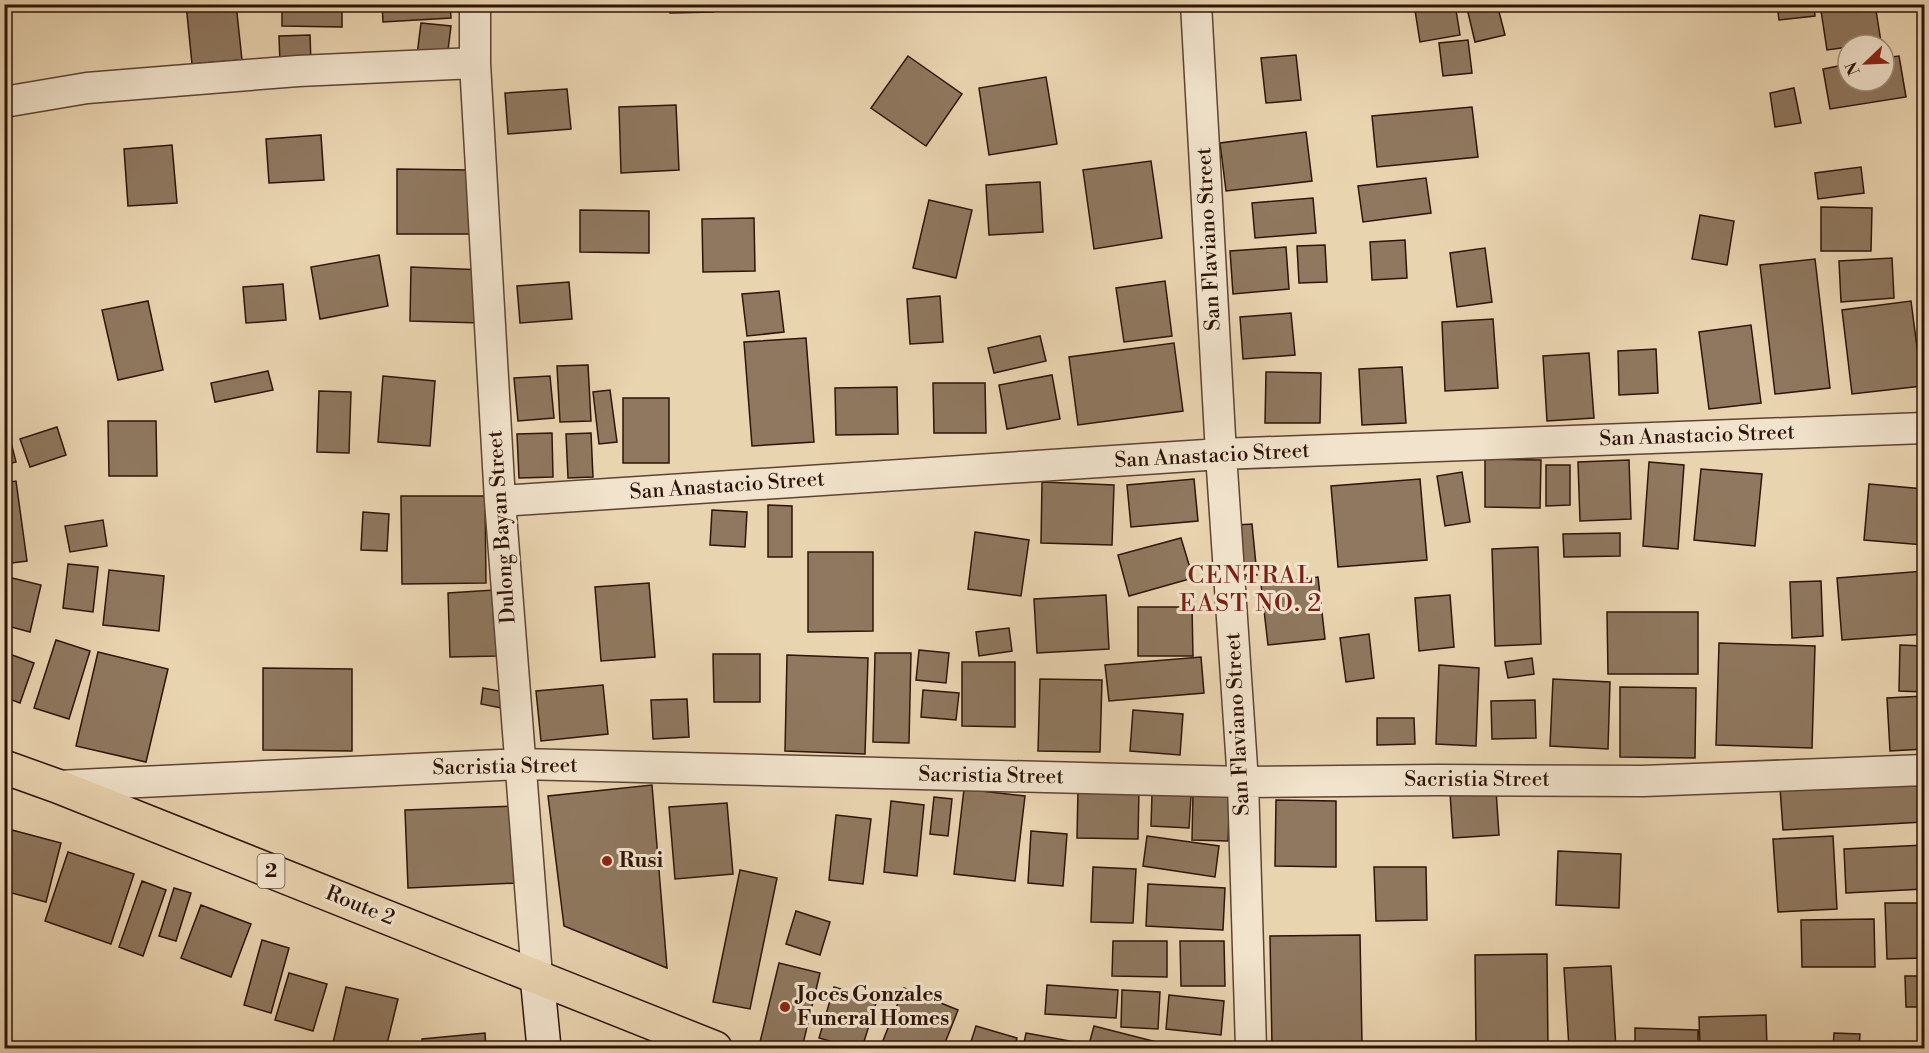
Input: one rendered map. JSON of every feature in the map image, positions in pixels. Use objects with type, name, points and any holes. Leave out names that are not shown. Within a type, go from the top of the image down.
[{"type":"highway","name":"Route 2","points":[[4,767],[57,786],[715,1048]]},
{"type":"street","name":"Dulong Bayan Street","points":[[475,4],[475,63],[500,501],[519,764],[544,1048]]},
{"type":"street","name":"San Flaviano Street","points":[[1196,4],[1221,454],[1243,782],[1251,1048]]},
{"type":"street","points":[[4,102],[99,87],[298,71],[475,63]]},
{"type":"street","name":"San Anastacio Street","points":[[500,501],[1221,454],[1924,428]]},
{"type":"street","name":"Sacristia Street","points":[[57,786],[519,764],[1243,782],[1643,781],[1924,770]]},
{"type":"building","points":[[186,4],[236,4],[242,60],[192,64]]},
{"type":"building","points":[[282,4],[342,4],[342,27],[282,26]]},
{"type":"building","points":[[382,4],[450,4],[451,18],[383,22]]},
{"type":"building","points":[[669,4],[712,4],[713,12],[670,13]]},
{"type":"building","points":[[1414,4],[1455,4],[1460,35],[1420,42]]},
{"type":"building","points":[[1466,4],[1497,4],[1505,35],[1475,42]]},
{"type":"building","points":[[1777,4],[1814,4],[1815,16],[1779,20]]},
{"type":"building","points":[[1820,4],[1875,4],[1880,33],[1836,33],[1836,49],[1827,50]]},
{"type":"building","points":[[421,23],[451,26],[447,58],[417,55]]},
{"type":"building","points":[[310,35],[311,63],[280,63],[279,36]]},
{"type":"building","points":[[1468,40],[1472,73],[1443,76],[1439,43]]},
{"type":"building","points":[[1296,55],[1301,100],[1266,103],[1261,58]]},
{"type":"building","points":[[908,56],[962,94],[926,146],[871,108]]},
{"type":"building","points":[[1896,56],[1899,56],[1906,97],[1830,109],[1823,69],[1836,66],[1836,93],[1896,93]]},
{"type":"building","points":[[1046,77],[1057,144],[989,155],[979,88]]},
{"type":"building","points":[[1794,88],[1801,123],[1775,127],[1770,93]]},
{"type":"building","points":[[567,89],[571,129],[508,134],[505,93]]},
{"type":"building","points":[[676,105],[679,170],[621,173],[619,107]]},
{"type":"building","points":[[1472,107],[1478,157],[1377,167],[1372,116]]},
{"type":"building","points":[[1306,132],[1312,181],[1226,191],[1220,143]]},
{"type":"building","points":[[321,135],[324,180],[269,183],[266,139]]},
{"type":"building","points":[[172,145],[177,203],[128,206],[124,149]]},
{"type":"building","points":[[1151,161],[1162,238],[1094,249],[1083,170]]},
{"type":"building","points":[[1861,167],[1864,193],[1818,199],[1815,173]]},
{"type":"building","points":[[397,169],[470,170],[470,234],[397,234]]},
{"type":"building","points":[[1426,178],[1431,213],[1363,222],[1358,186]]},
{"type":"building","points":[[1040,182],[1043,232],[989,235],[986,185]]},
{"type":"building","points":[[1313,198],[1316,233],[1255,238],[1252,203]]},
{"type":"building","points":[[929,200],[972,210],[956,278],[913,268]]},
{"type":"building","points":[[1821,207],[1872,208],[1871,251],[1821,251]]},
{"type":"building","points":[[580,210],[649,211],[649,253],[580,252]]},
{"type":"building","points":[[1700,215],[1734,221],[1727,265],[1692,259]]},
{"type":"building","points":[[754,218],[755,271],[703,272],[702,219]]},
{"type":"building","points":[[1405,240],[1407,278],[1372,280],[1370,242]]},
{"type":"building","points":[[1325,245],[1327,282],[1299,283],[1297,246]]},
{"type":"building","points":[[1286,247],[1289,289],[1233,294],[1230,251]]},
{"type":"building","points":[[1485,248],[1492,302],[1457,307],[1450,253]]},
{"type":"building","points":[[379,255],[388,306],[320,319],[311,267]]},
{"type":"building","points":[[1892,258],[1894,298],[1841,302],[1839,261]]},
{"type":"building","points":[[1815,259],[1830,388],[1775,394],[1760,265]]},
{"type":"building","points":[[411,267],[484,270],[482,323],[410,321]]},
{"type":"building","points":[[1165,281],[1172,336],[1124,342],[1116,288]]},
{"type":"building","points":[[569,282],[572,319],[520,323],[517,286]]},
{"type":"building","points":[[283,284],[286,320],[246,323],[243,287]]},
{"type":"building","points":[[779,291],[784,332],[747,336],[742,294]]},
{"type":"building","points":[[940,296],[943,342],[910,344],[907,299]]},
{"type":"building","points":[[148,301],[163,370],[118,380],[102,310]]},
{"type":"building","points":[[1911,301],[1922,386],[1852,394],[1842,310]]},
{"type":"building","points":[[1291,313],[1295,355],[1243,359],[1240,317]]},
{"type":"building","points":[[1493,319],[1498,388],[1445,391],[1442,322]]},
{"type":"building","points":[[1751,325],[1761,403],[1709,409],[1699,332]]},
{"type":"building","points":[[1040,336],[1046,361],[994,373],[988,348]]},
{"type":"building","points":[[806,338],[814,442],[752,446],[744,342]]},
{"type":"building","points":[[1174,343],[1183,411],[1078,425],[1069,357]]},
{"type":"building","points":[[1656,349],[1658,393],[1619,395],[1618,351]]},
{"type":"building","points":[[1589,353],[1594,418],[1547,421],[1543,356]]},
{"type":"building","points":[[588,365],[591,421],[560,422],[557,366]]},
{"type":"building","points":[[1402,367],[1406,423],[1362,425],[1359,369]]},
{"type":"building","points":[[268,371],[273,390],[215,402],[211,383]]},
{"type":"building","points":[[1266,372],[1321,373],[1320,423],[1265,423]]},
{"type":"building","points":[[1052,375],[1060,419],[1007,429],[999,385]]},
{"type":"building","points":[[383,376],[435,381],[430,446],[378,442]]},
{"type":"building","points":[[550,376],[554,418],[518,421],[514,378]]},
{"type":"building","points":[[933,383],[985,383],[986,433],[934,433]]},
{"type":"building","points":[[897,387],[898,434],[836,435],[835,388]]},
{"type":"building","points":[[610,390],[617,442],[599,444],[593,392]]},
{"type":"building","points":[[319,391],[351,392],[349,453],[317,452]]},
{"type":"building","points":[[623,398],[669,398],[669,463],[623,463]]},
{"type":"building","points":[[108,421],[156,421],[157,476],[109,476]]},
{"type":"building","points":[[57,427],[66,455],[30,467],[20,439]]},
{"type":"building","points":[[8,431],[16,462],[4,465],[4,432]]},
{"type":"building","points":[[552,433],[553,477],[519,478],[517,434]]},
{"type":"building","points":[[591,433],[593,477],[568,478],[566,434]]},
{"type":"building","points":[[1485,459],[1541,460],[1540,508],[1485,507]]},
{"type":"building","points":[[1629,460],[1631,519],[1580,521],[1578,462]]},
{"type":"building","points":[[1649,462],[1684,465],[1678,549],[1643,546]]},
{"type":"building","points":[[1546,465],[1570,465],[1570,505],[1546,506]]},
{"type":"building","points":[[1701,469],[1762,474],[1755,546],[1694,540]]},
{"type":"building","points":[[1462,472],[1470,522],[1445,526],[1437,476]]},
{"type":"building","points":[[1194,479],[1198,521],[1131,527],[1127,485]]},
{"type":"building","points":[[1420,479],[1427,560],[1338,567],[1331,486]]},
{"type":"building","points":[[16,481],[27,561],[4,564],[4,483]]},
{"type":"building","points":[[1042,482],[1114,485],[1112,545],[1041,543]]},
{"type":"building","points":[[1869,484],[1924,489],[1924,545],[1864,540]]},
{"type":"building","points":[[401,496],[485,496],[486,583],[402,584]]},
{"type":"building","points":[[768,505],[792,506],[792,557],[768,557]]},
{"type":"building","points":[[712,510],[747,512],[745,547],[710,545]]},
{"type":"building","points":[[363,512],[389,514],[387,551],[361,550]]},
{"type":"building","points":[[103,520],[107,546],[70,552],[65,526]]},
{"type":"building","points":[[1252,524],[1257,575],[1242,576],[1237,525]]},
{"type":"building","points":[[975,532],[1029,540],[1021,596],[968,589]]},
{"type":"building","points":[[1620,533],[1620,556],[1564,557],[1563,534]]},
{"type":"building","points":[[1181,538],[1193,578],[1129,596],[1118,555]]},
{"type":"building","points":[[1538,547],[1541,644],[1495,646],[1492,549]]},
{"type":"building","points":[[808,552],[873,552],[873,631],[808,632]]},
{"type":"building","points":[[68,564],[98,567],[93,612],[63,608]]},
{"type":"building","points":[[109,570],[164,576],[159,631],[103,625]]},
{"type":"building","points":[[1924,571],[1924,634],[1842,640],[1837,578]]},
{"type":"building","points":[[4,576],[41,585],[30,632],[4,625]]},
{"type":"building","points":[[1318,577],[1325,639],[1268,645],[1261,584]]},
{"type":"building","points":[[1821,581],[1823,636],[1792,638],[1790,582]]},
{"type":"building","points":[[649,583],[655,657],[601,661],[595,587]]},
{"type":"building","points":[[494,590],[497,656],[450,657],[448,593]]},
{"type":"building","points":[[1106,595],[1109,649],[1037,653],[1034,599]]},
{"type":"building","points":[[1450,595],[1454,647],[1419,651],[1415,598]]},
{"type":"building","points":[[1138,607],[1192,607],[1193,656],[1138,656]]},
{"type":"building","points":[[1607,612],[1698,612],[1698,674],[1608,674]]},
{"type":"building","points":[[1009,628],[1012,651],[979,656],[976,632]]},
{"type":"building","points":[[1369,634],[1374,678],[1346,682],[1340,638]]},
{"type":"building","points":[[56,640],[90,651],[69,719],[34,708]]},
{"type":"building","points":[[1719,643],[1815,646],[1812,748],[1716,745]]},
{"type":"building","points":[[1900,645],[1924,646],[1924,692],[1899,691]]},
{"type":"building","points":[[919,650],[949,653],[946,683],[916,680]]},
{"type":"building","points":[[4,652],[34,663],[20,703],[4,697]]},
{"type":"building","points":[[98,652],[168,669],[146,762],[76,746]]},
{"type":"building","points":[[875,653],[911,653],[909,743],[873,742]]},
{"type":"building","points":[[713,654],[760,654],[760,702],[714,702]]},
{"type":"building","points":[[787,655],[868,658],[865,754],[785,751]]},
{"type":"building","points":[[1201,657],[1204,693],[1109,701],[1105,665]]},
{"type":"building","points":[[1532,658],[1534,674],[1508,678],[1505,662]]},
{"type":"building","points":[[962,662],[1015,662],[1015,727],[962,726]]},
{"type":"building","points":[[1439,665],[1479,668],[1476,746],[1436,744]]},
{"type":"building","points":[[263,668],[352,669],[352,751],[263,750]]},
{"type":"building","points":[[1040,679],[1102,680],[1100,752],[1038,751]]},
{"type":"building","points":[[1553,679],[1610,682],[1608,749],[1550,746]]},
{"type":"building","points":[[603,685],[608,734],[541,741],[536,691]]},
{"type":"building","points":[[1620,687],[1696,688],[1695,758],[1620,757]]},
{"type":"building","points":[[483,688],[510,693],[507,709],[481,704]]},
{"type":"building","points":[[923,690],[959,693],[956,720],[921,717]]},
{"type":"building","points":[[1924,696],[1924,749],[1890,751],[1887,698]]},
{"type":"building","points":[[687,699],[689,737],[653,739],[651,700]]},
{"type":"building","points":[[1535,700],[1536,738],[1492,739],[1491,701]]},
{"type":"building","points":[[1133,710],[1183,714],[1180,755],[1130,751]]},
{"type":"building","points":[[1377,718],[1414,718],[1415,744],[1377,745]]},
{"type":"building","points":[[1920,779],[1923,822],[1783,830],[1780,788]]},
{"type":"building","name":"Rusi","points":[[652,785],[667,968],[564,926],[548,796]]},
{"type":"building","points":[[964,789],[1025,796],[1015,881],[954,874]]},
{"type":"building","points":[[1078,789],[1139,789],[1138,839],[1077,838]]},
{"type":"building","points":[[1496,790],[1499,835],[1453,838],[1450,793]]},
{"type":"building","points":[[1193,791],[1230,792],[1228,841],[1192,840]]},
{"type":"building","points":[[1152,794],[1191,796],[1189,828],[1151,826]]},
{"type":"building","points":[[934,797],[952,799],[948,836],[930,834]]},
{"type":"building","points":[[1276,800],[1336,801],[1336,867],[1275,866]]},
{"type":"building","points":[[891,801],[924,805],[917,876],[884,872]]},
{"type":"building","points":[[727,803],[733,874],[675,879],[669,807]]},
{"type":"building","points":[[515,806],[518,883],[408,888],[405,810]]},
{"type":"building","points":[[836,815],[871,819],[863,884],[829,880]]},
{"type":"building","points":[[12,830],[61,843],[46,902],[4,891],[4,858]]},
{"type":"building","points":[[1031,831],[1067,834],[1063,886],[1028,883]]},
{"type":"building","points":[[1147,836],[1219,846],[1215,877],[1143,866]]},
{"type":"building","points":[[1833,836],[1837,909],[1778,912],[1773,839]]},
{"type":"building","points":[[1924,845],[1924,889],[1846,893],[1844,849]]},
{"type":"building","points":[[1558,851],[1621,854],[1619,908],[1556,905]]},
{"type":"building","points":[[68,852],[134,874],[111,944],[45,921]]},
{"type":"building","points":[[1093,867],[1136,869],[1133,923],[1091,922]]},
{"type":"building","points":[[1374,867],[1426,867],[1427,920],[1376,921]]},
{"type":"building","points":[[740,870],[777,878],[750,1009],[713,1002]]},
{"type":"building","points":[[142,881],[166,890],[143,956],[119,947]]},
{"type":"building","points":[[1148,884],[1225,888],[1223,930],[1146,926]]},
{"type":"building","points":[[174,888],[191,893],[176,941],[159,936]]},
{"type":"building","points":[[1885,903],[1924,903],[1924,958],[1887,959]]},
{"type":"building","points":[[201,905],[251,924],[231,977],[181,958]]},
{"type":"building","points":[[796,911],[830,922],[820,955],[786,944]]},
{"type":"building","points":[[1874,919],[1875,967],[1802,967],[1801,920]]},
{"type":"building","points":[[1360,935],[1362,1045],[1272,1047],[1270,936]]},
{"type":"building","points":[[262,940],[289,948],[271,1013],[244,1005]]},
{"type":"building","points":[[1113,941],[1167,941],[1167,977],[1112,976]]},
{"type":"building","points":[[1180,941],[1224,941],[1225,986],[1181,986]]},
{"type":"building","points":[[1547,954],[1548,1048],[1476,1048],[1475,955]]},
{"type":"building","points":[[779,963],[820,973],[802,1048],[786,1048],[760,1042]]},
{"type":"building","points":[[1611,966],[1616,1048],[1569,1048],[1564,968]]},
{"type":"building","points":[[289,973],[327,984],[313,1031],[275,1020]]},
{"type":"building","points":[[1905,976],[1924,976],[1924,1007],[1906,1007]]},
{"type":"building","points":[[1047,985],[1118,990],[1116,1018],[1045,1014]]},
{"type":"building","points":[[346,987],[398,999],[386,1048],[332,1047]]},
{"type":"building","points":[[834,987],[877,1000],[862,1048],[854,1048],[819,1038]]},
{"type":"building","points":[[904,988],[958,1010],[943,1048],[880,1048]]},
{"type":"building","points":[[1122,990],[1160,992],[1158,1029],[1121,1027]]},
{"type":"building","points":[[1169,995],[1224,1001],[1221,1035],[1166,1029]]},
{"type":"building","points":[[1766,1015],[1767,1048],[1700,1048],[1699,1017]]},
{"type":"building","points":[[1922,1021],[1924,1021],[1924,1048],[1921,1048]]},
{"type":"building","points":[[976,1026],[1017,1038],[1014,1048],[969,1048]]},
{"type":"building","points":[[1094,1026],[1180,1048],[1088,1048]]},
{"type":"building","points":[[1635,1028],[1698,1030],[1698,1048],[1635,1048]]},
{"type":"building","points":[[485,1033],[486,1048],[423,1048],[422,1039]]},
{"type":"building","points":[[1026,1033],[1081,1043],[1080,1048],[1023,1048]]},
{"type":"building","points":[[1834,1033],[1860,1034],[1859,1048],[1833,1048]]},
{"type":"place","name":"Rusi","points":[[607,861]]},
{"type":"place","name":"Joces Gonzales Funeral Homes","points":[[785,1007]]},
{"type":"district","name":"CENTRAL EAST NO. 2","points":[[1251,590]]}]
